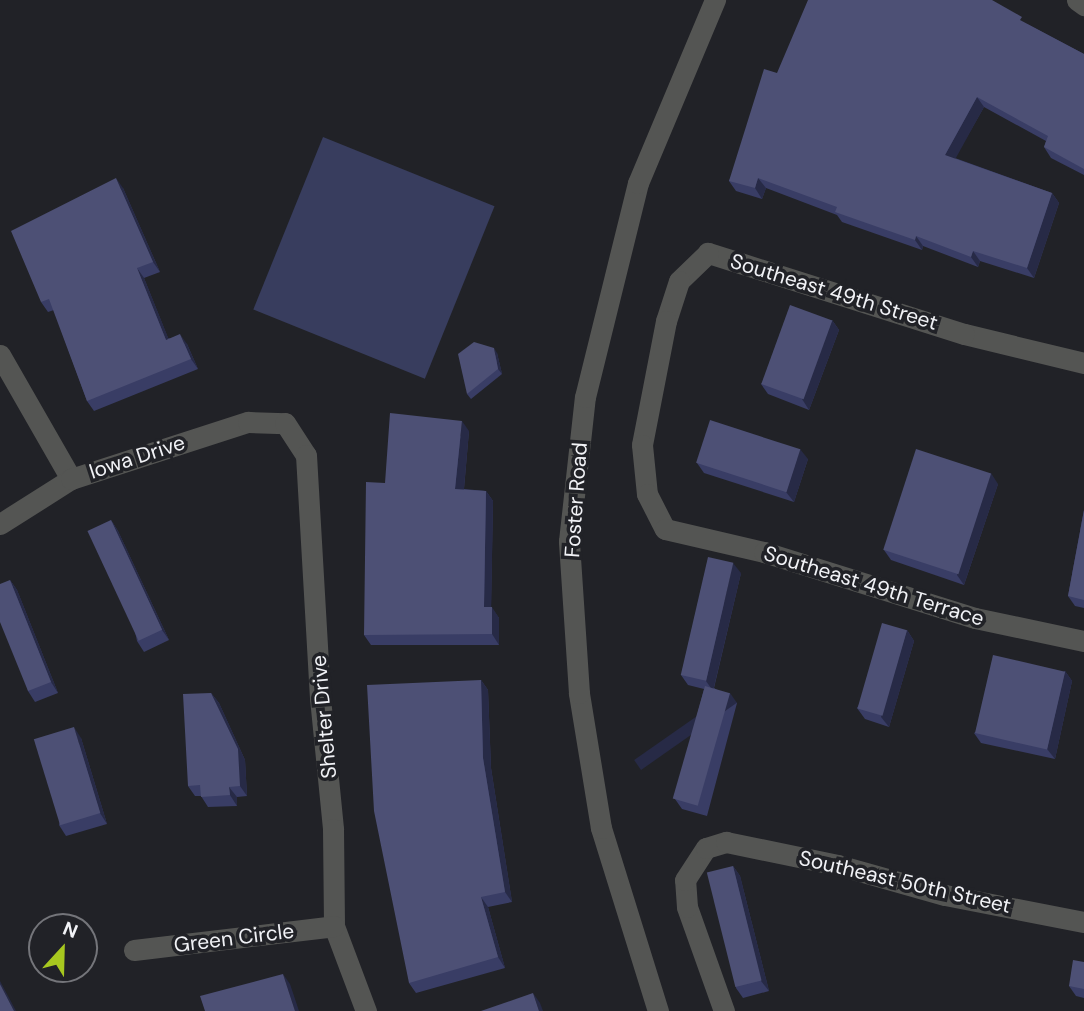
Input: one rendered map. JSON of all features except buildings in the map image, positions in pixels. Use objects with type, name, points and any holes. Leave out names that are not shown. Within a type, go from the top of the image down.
[{"type":"street","name":"Foster Road","points":[[658,1011],[601,828],[579,693],[569,541],[585,397],[638,183],[715,0]]},
{"type":"street","points":[[1077,0],[1084,5]]},
{"type":"street","name":"Southeast 49th Street","points":[[665,529],[647,494],[642,445],[666,321],[680,281],[708,253],[964,334],[1084,363]]},
{"type":"street","points":[[0,355],[71,479]]},
{"type":"street","name":"Iowa Drive","points":[[0,524],[71,479],[248,422],[285,423]]},
{"type":"street","name":"Shelter Drive","points":[[285,423],[306,455],[320,698],[334,830],[334,926],[366,1011]]},
{"type":"street","name":"Southeast 49th Terrace","points":[[665,529],[764,552],[975,618],[1084,640]]},
{"type":"street","name":"Southeast 50th Street","points":[[724,1011],[687,907],[685,880],[706,848],[726,842],[838,864],[945,895],[1084,922]]},
{"type":"street","name":"Green Circle","points":[[134,950],[334,926]]},
{"type":"shaded area","points":[[323,137],[495,206],[425,379],[253,309]]}]
